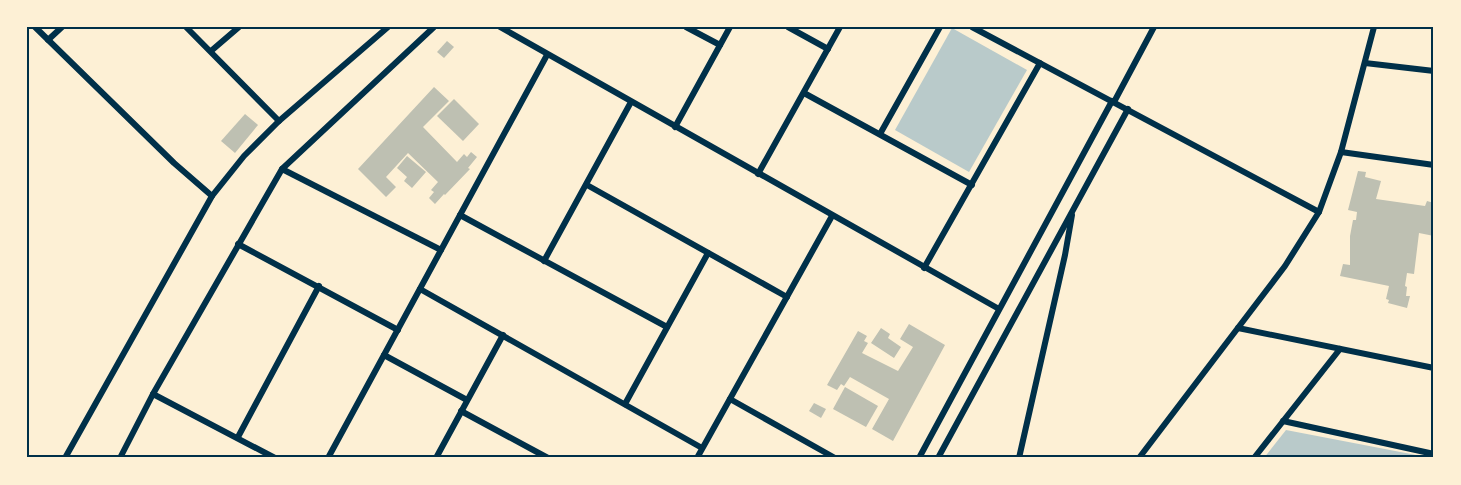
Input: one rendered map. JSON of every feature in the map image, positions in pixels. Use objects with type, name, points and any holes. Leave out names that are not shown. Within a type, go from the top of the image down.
[{"type":"street","points":[[35,27],[174,163],[212,196]]},
{"type":"street","points":[[48,40],[62,27]]},
{"type":"street","points":[[186,27],[279,121]]},
{"type":"street","points":[[211,51],[239,27]]},
{"type":"street","points":[[65,458],[212,196],[244,156],[279,121],[388,27]]},
{"type":"street","points":[[120,458],[153,394],[282,169],[434,27]]},
{"type":"street","points":[[500,27],[999,309]]},
{"type":"street","points":[[686,27],[720,45]]},
{"type":"street","points":[[675,127],[730,27]]},
{"type":"street","points":[[788,27],[828,49]]},
{"type":"street","points":[[758,174],[840,27]]},
{"type":"street","points":[[880,134],[940,27]]},
{"type":"street","points":[[972,27],[1319,212]]},
{"type":"street","points":[[1139,458],[1285,266],[1319,212],[1341,152],[1374,27]]},
{"type":"street","points":[[919,458],[1152,28]]},
{"type":"street","points":[[328,458],[547,55]]},
{"type":"street","points":[[924,268],[1040,63]]},
{"type":"street","points":[[1365,63],[1434,71]]},
{"type":"street","points":[[804,93],[972,185]]},
{"type":"street","points":[[544,261],[631,102]]},
{"type":"street","points":[[938,458],[1128,110]]},
{"type":"street","points":[[1341,152],[1434,165]]},
{"type":"street","points":[[282,169],[441,250]]},
{"type":"street","points":[[587,185],[787,297]]},
{"type":"street","points":[[1019,458],[1065,255],[1073,209]]},
{"type":"street","points":[[460,215],[667,327]]},
{"type":"street","points":[[697,458],[832,216]]},
{"type":"street","points":[[238,244],[398,330]]},
{"type":"street","points":[[625,404],[708,253]]},
{"type":"street","points":[[238,437],[319,286]]},
{"type":"street","points":[[420,289],[702,447]]},
{"type":"street","points":[[1238,328],[1434,368]]},
{"type":"street","points":[[436,458],[504,336]]},
{"type":"street","points":[[1254,458],[1340,349]]},
{"type":"street","points":[[384,355],[468,400]]},
{"type":"street","points":[[153,394],[275,458]]},
{"type":"street","points":[[730,399],[836,458]]},
{"type":"street","points":[[461,411],[548,458]]},
{"type":"street","points":[[1283,421],[1425,455],[1434,454]]},
{"type":"shaded area","points":[[952,28],[1027,70],[969,172],[895,130]]},
{"type":"shaded area","points":[[1286,430],[1416,455],[1415,458],[1264,458]]},
{"type":"building","points":[[447,41],[454,47],[444,58],[437,52]]},
{"type":"building","points":[[434,87],[449,101],[423,127],[457,162],[464,154],[467,157],[471,152],[477,157],[468,168],[470,169],[435,204],[429,198],[434,192],[431,190],[438,182],[408,153],[386,177],[396,187],[386,197],[358,169]]},
{"type":"building","points":[[454,99],[479,124],[463,141],[437,116]]},
{"type":"building","points":[[245,114],[258,125],[235,153],[221,141]]},
{"type":"building","points":[[407,156],[426,172],[412,188],[404,181],[407,177],[397,168]]},
{"type":"building","points":[[1358,171],[1366,172],[1365,177],[1381,181],[1376,199],[1425,206],[1427,201],[1434,203],[1434,236],[1419,233],[1414,274],[1407,273],[1406,296],[1410,296],[1407,308],[1388,303],[1389,300],[1386,299],[1389,286],[1340,276],[1343,264],[1350,265],[1350,236],[1357,212],[1348,210]]},
{"type":"building","points":[[909,324],[945,345],[893,441],[872,429],[889,399],[850,377],[844,386],[841,384],[837,390],[827,385],[858,331],[867,336],[864,341],[868,343],[862,353],[898,371],[913,347],[900,339]]},
{"type":"building","points":[[881,328],[890,334],[888,338],[901,347],[894,358],[871,343]]},
{"type":"building","points":[[845,387],[878,406],[866,427],[833,409]]},
{"type":"building","points":[[814,403],[826,409],[821,418],[809,411]]}]
